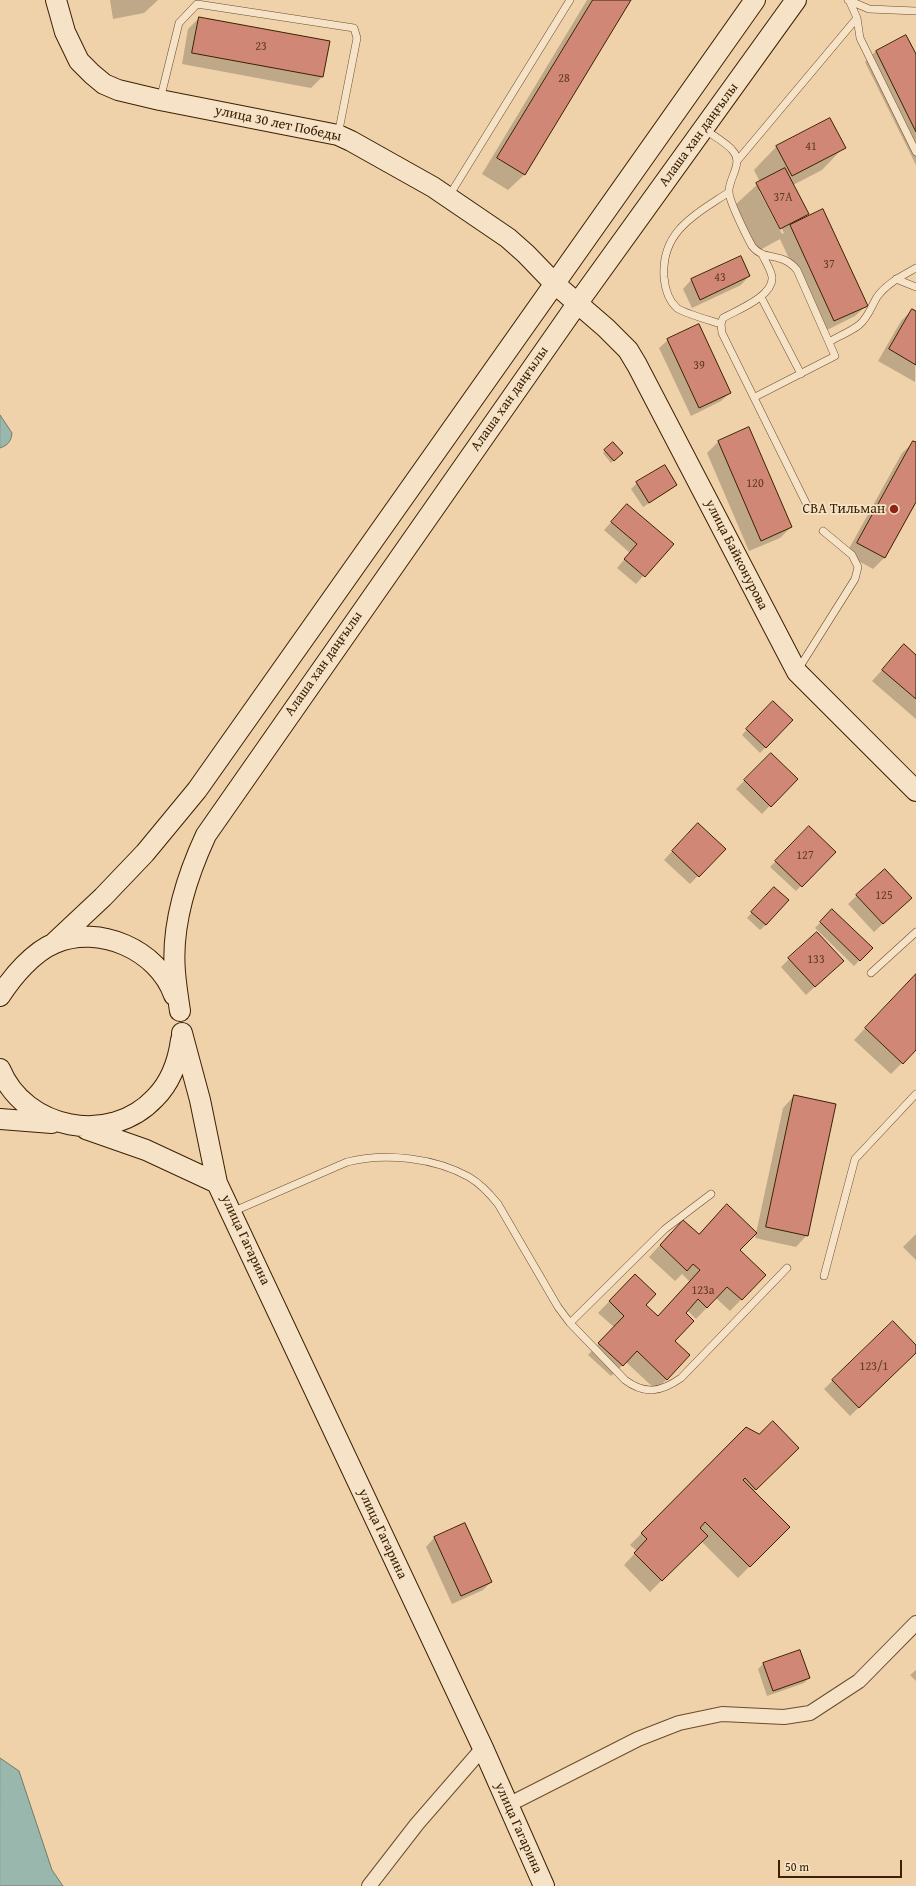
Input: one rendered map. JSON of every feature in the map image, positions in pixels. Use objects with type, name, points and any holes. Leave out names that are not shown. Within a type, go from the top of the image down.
[{"type":"main road","name":"улица 30 лет Победы","points":[[56,0],[70,45],[79,61],[104,84],[118,90],[160,100],[338,135],[448,198],[508,238],[555,284]]},
{"type":"main road","name":"Алаша хан даңғылы","points":[[54,943],[104,898],[145,854],[197,790],[755,0]]},
{"type":"main road","name":"Алаша хан даңғылы","points":[[180,1011],[175,971],[175,948],[190,870],[206,835],[577,304],[796,0]]},
{"type":"main road","name":"улица Байконурова","points":[[555,284],[628,350],[797,672],[916,791]]},
{"type":"main road","points":[[0,1119],[102,1126],[120,1121],[140,1111],[156,1098],[170,1079],[179,1057],[182,1033],[180,1011],[172,988],[159,969],[142,954],[121,943],[97,937],[76,938],[54,943],[28,961],[3,989]]},
{"type":"main road","name":"улица Гагарина","points":[[182,1033],[200,1100],[218,1182],[483,1748],[544,1886]]},
{"type":"main road","points":[[0,1069],[14,1092],[29,1107],[46,1118],[146,1150],[218,1182]]},
{"type":"street","points":[[508,1805],[638,1739],[679,1723],[722,1714],[784,1717],[810,1713],[859,1681],[916,1624]]},
{"type":"street","points":[[370,1886],[417,1824],[483,1748]]},
{"type":"lane","points":[[448,198],[570,0]]},
{"type":"lane","points":[[848,0],[870,9],[916,11]]},
{"type":"lane","points":[[848,0],[857,18],[860,38],[916,152]]},
{"type":"lane","points":[[160,100],[179,23],[197,2],[354,28],[357,38],[338,135]]},
{"type":"lane","points":[[755,397],[835,356],[797,270],[787,260],[762,254],[753,247],[731,203],[729,192],[737,161],[857,18]]},
{"type":"lane","points":[[703,129],[734,151],[737,161]]},
{"type":"lane","points":[[720,324],[678,309],[670,298],[665,282],[664,262],[673,237],[692,216],[729,192]]},
{"type":"lane","points":[[762,254],[772,276],[772,283],[761,297],[723,318],[720,324],[722,332],[808,507]]},
{"type":"lane","points":[[829,342],[859,325],[867,316],[877,297],[885,288],[896,279],[916,268]]},
{"type":"lane","points":[[896,279],[916,287]]},
{"type":"lane","points":[[761,297],[801,374]]},
{"type":"lane","points":[[797,672],[854,579],[858,567],[852,555],[823,531]]},
{"type":"lane","points":[[871,973],[916,932]]},
{"type":"lane","points":[[824,1276],[854,1159],[916,1094]]},
{"type":"lane","points":[[232,1213],[347,1162],[363,1158],[400,1158],[440,1165],[470,1178],[486,1189],[498,1204],[558,1307],[570,1323],[625,1380],[634,1386],[653,1390],[662,1388],[681,1378],[787,1268]]},
{"type":"lane","points":[[570,1323],[665,1229],[711,1194]]},
{"type":"water","points":[[0,415],[12,433],[9,443],[0,448]]},
{"type":"water","points":[[0,1758],[19,1771],[52,1870],[63,1886],[0,1886]]},
{"type":"building","points":[[593,0],[631,0],[525,175],[497,158]]},
{"type":"building","points":[[199,17],[330,41],[323,77],[192,53]]},
{"type":"building","points":[[906,35],[916,54],[916,132],[876,51]]},
{"type":"building","points":[[830,118],[846,148],[792,176],[776,146]]},
{"type":"building","points":[[785,168],[809,214],[780,229],[756,183]]},
{"type":"building","points":[[823,209],[868,306],[834,321],[790,225]]},
{"type":"building","points":[[741,256],[750,276],[700,300],[691,279]]},
{"type":"building","points":[[912,309],[916,311],[916,365],[889,349]]},
{"type":"building","points":[[699,324],[731,393],[699,408],[667,339]]},
{"type":"building","points":[[749,427],[792,527],[761,541],[718,441]]},
{"type":"building","points":[[913,441],[916,442],[916,502],[885,558],[857,543]]},
{"type":"building","points":[[613,442],[623,453],[614,461],[604,450]]},
{"type":"building","points":[[665,465],[677,485],[649,503],[636,482]]},
{"type":"building","points":[[627,504],[674,544],[645,577],[624,559],[637,544],[611,522]]},
{"type":"building","points":[[904,644],[916,655],[916,699],[882,670]]},
{"type":"building","points":[[773,701],[793,720],[766,748],[746,729]]},
{"type":"building","points":[[771,753],[798,779],[771,807],[744,780]]},
{"type":"building","points":[[698,823],[726,849],[699,877],[672,851]]},
{"type":"building","points":[[809,826],[836,852],[802,887],[775,861]]},
{"type":"building","points":[[885,869],[912,898],[883,924],[856,895]]},
{"type":"building","points":[[774,887],[789,900],[766,925],[751,912]]},
{"type":"building","points":[[832,909],[873,948],[860,961],[820,922]]},
{"type":"building","points":[[817,932],[844,961],[815,987],[788,958]]},
{"type":"building","points":[[916,974],[916,1050],[903,1064],[865,1028]]},
{"type":"building","points":[[794,1095],[836,1104],[808,1236],[766,1227]]},
{"type":"building","points":[[727,1204],[757,1233],[740,1250],[766,1275],[742,1300],[727,1287],[707,1308],[698,1299],[686,1313],[694,1321],[675,1341],[690,1355],[667,1380],[637,1351],[623,1366],[598,1343],[624,1316],[609,1301],[635,1274],[656,1294],[646,1305],[658,1316],[700,1270],[693,1264],[687,1271],[660,1245],[683,1220],[699,1234]]},
{"type":"building","points":[[893,1321],[916,1345],[916,1353],[859,1408],[832,1380]]},
{"type":"building","points":[[773,1421],[799,1448],[756,1490],[745,1478],[743,1480],[790,1527],[750,1567],[705,1522],[700,1528],[708,1536],[662,1581],[634,1553],[647,1539],[641,1533],[746,1427],[759,1434]]},
{"type":"building","points":[[465,1523],[492,1582],[461,1596],[434,1537]]},
{"type":"building","points":[[800,1650],[810,1678],[773,1691],[763,1663]]},
{"type":"place","name":"СВА Тильман","points":[[894,509]]}]
